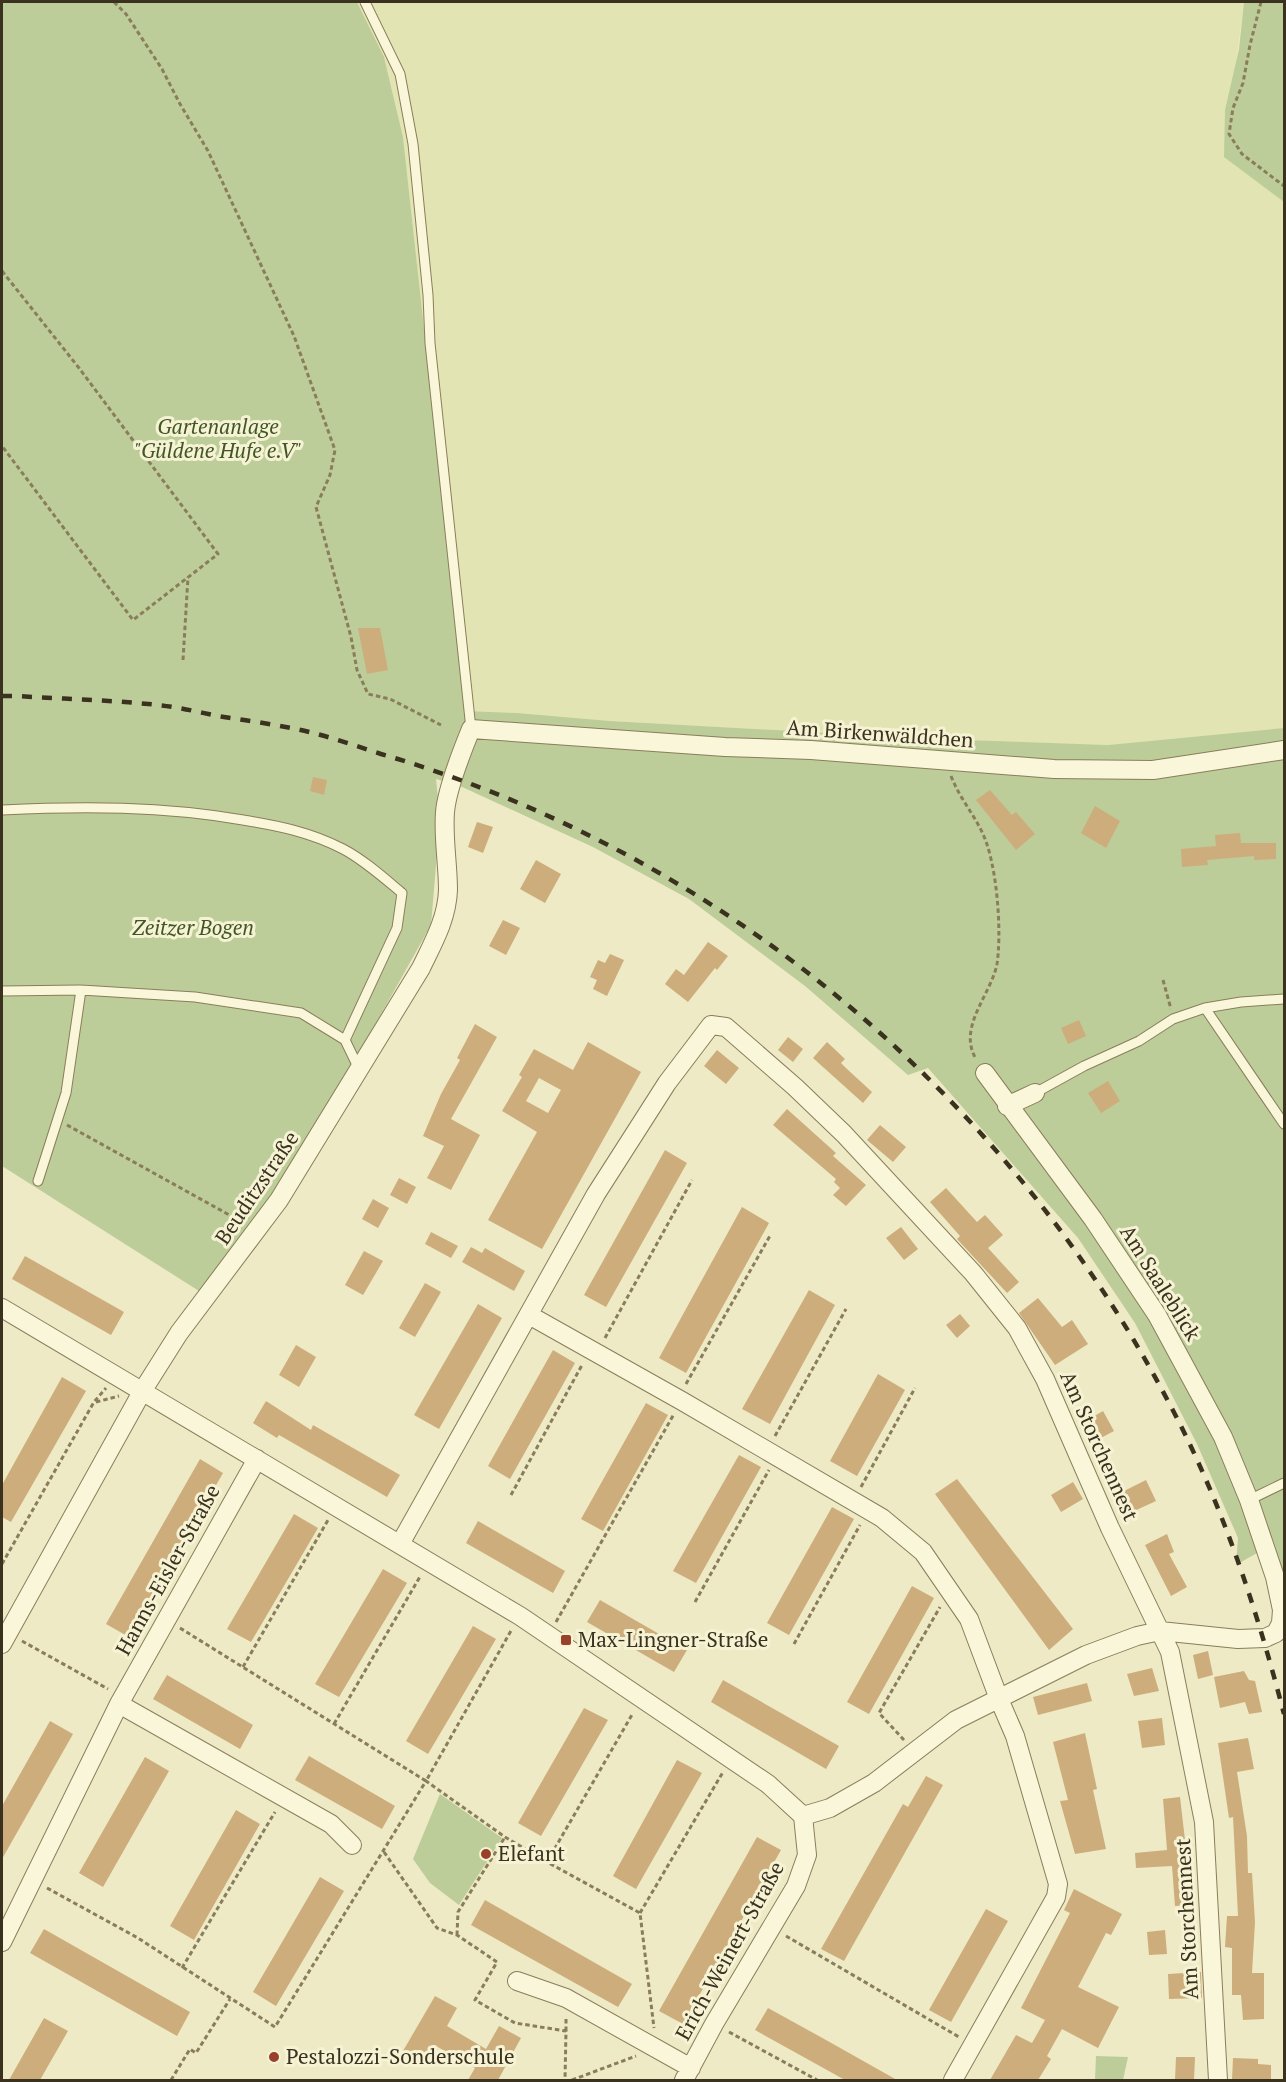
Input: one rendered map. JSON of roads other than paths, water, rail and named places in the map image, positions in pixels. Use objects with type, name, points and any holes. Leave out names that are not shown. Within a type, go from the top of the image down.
[{"type":"street","name":"Am Birkenwäldchen","points":[[471,729],[725,747],[811,750],[1053,769],[1153,770],[1284,750]]},
{"type":"street","name":"Beuditzstraße","points":[[5,1639],[143,1390],[179,1333],[279,1200],[421,968],[440,931],[448,892],[444,837],[445,809],[460,757],[471,729]]},
{"type":"street","name":"Am Storchennest","points":[[529,1315],[596,1194],[667,1083],[711,1025],[726,1027],[795,1087],[844,1134],[973,1273],[1017,1328],[1046,1379],[1110,1528],[1170,1653],[1204,1822],[1218,2080]]},
{"type":"street","name":"Am Saaleblick","points":[[985,1073],[1007,1106],[1094,1219],[1157,1315],[1223,1437],[1249,1500],[1275,1577],[1283,1626]]},
{"type":"street","points":[[1007,1106],[1035,1093]]},
{"type":"street","points":[[2,1308],[520,1616],[768,1784],[803,1816],[830,1808],[874,1783],[956,1720],[1086,1655],[1137,1636],[1160,1631],[1183,1632],[1216,1638],[1253,1639],[1265,1638],[1276,1633],[1283,1626]]},
{"type":"street","points":[[400,1545],[529,1315],[882,1518],[923,1552],[969,1619],[1015,1736],[1058,1884],[1056,1897],[953,2080]]},
{"type":"street","name":"Hanns-Eisler-Straße","points":[[2,1942],[121,1701],[257,1459]]},
{"type":"street","points":[[121,1701],[331,1824],[352,1845]]},
{"type":"street","name":"Erich-Weinert-Straße","points":[[517,1981],[566,1998],[657,2047],[688,2074],[714,2024],[796,1886],[807,1855],[803,1816]]},
{"type":"lane","points":[[365,2],[400,74],[413,144],[428,295],[430,343],[471,729]]},
{"type":"lane","points":[[2,810],[145,808],[225,817],[295,829],[345,850],[402,893],[397,928],[345,1040]]},
{"type":"lane","points":[[2,991],[81,990],[195,997],[301,1013],[345,1040],[359,1069]]},
{"type":"lane","points":[[38,1181],[66,1093],[81,990]]},
{"type":"lane","points":[[1035,1093],[1084,1066],[1139,1041],[1173,1019],[1205,1008],[1241,1002],[1284,999]]},
{"type":"lane","points":[[1205,1008],[1284,1124]]},
{"type":"lane","points":[[1249,1500],[1284,1484]]},
{"type":"railway","points":[[2,696],[158,705],[296,729],[381,754],[505,797],[623,853],[735,920],[840,998],[936,1086],[1024,1183],[1101,1289],[1168,1401],[1205,1476],[1262,1633],[1284,1714]]},
{"type":"place","name":"Max-Lingner-Straße","points":[[566,1640]]},
{"type":"place","name":"Elefant","points":[[486,1854]]},
{"type":"place","name":"Pestalozzi-Sonderschule","points":[[274,2057]]},
{"type":"park label","name":"Gartenanlage \"Güldene Hufe e.V\"","points":[[218,439]]},
{"type":"park label","name":"Zeitzer Bogen","points":[[193,928]]}]
